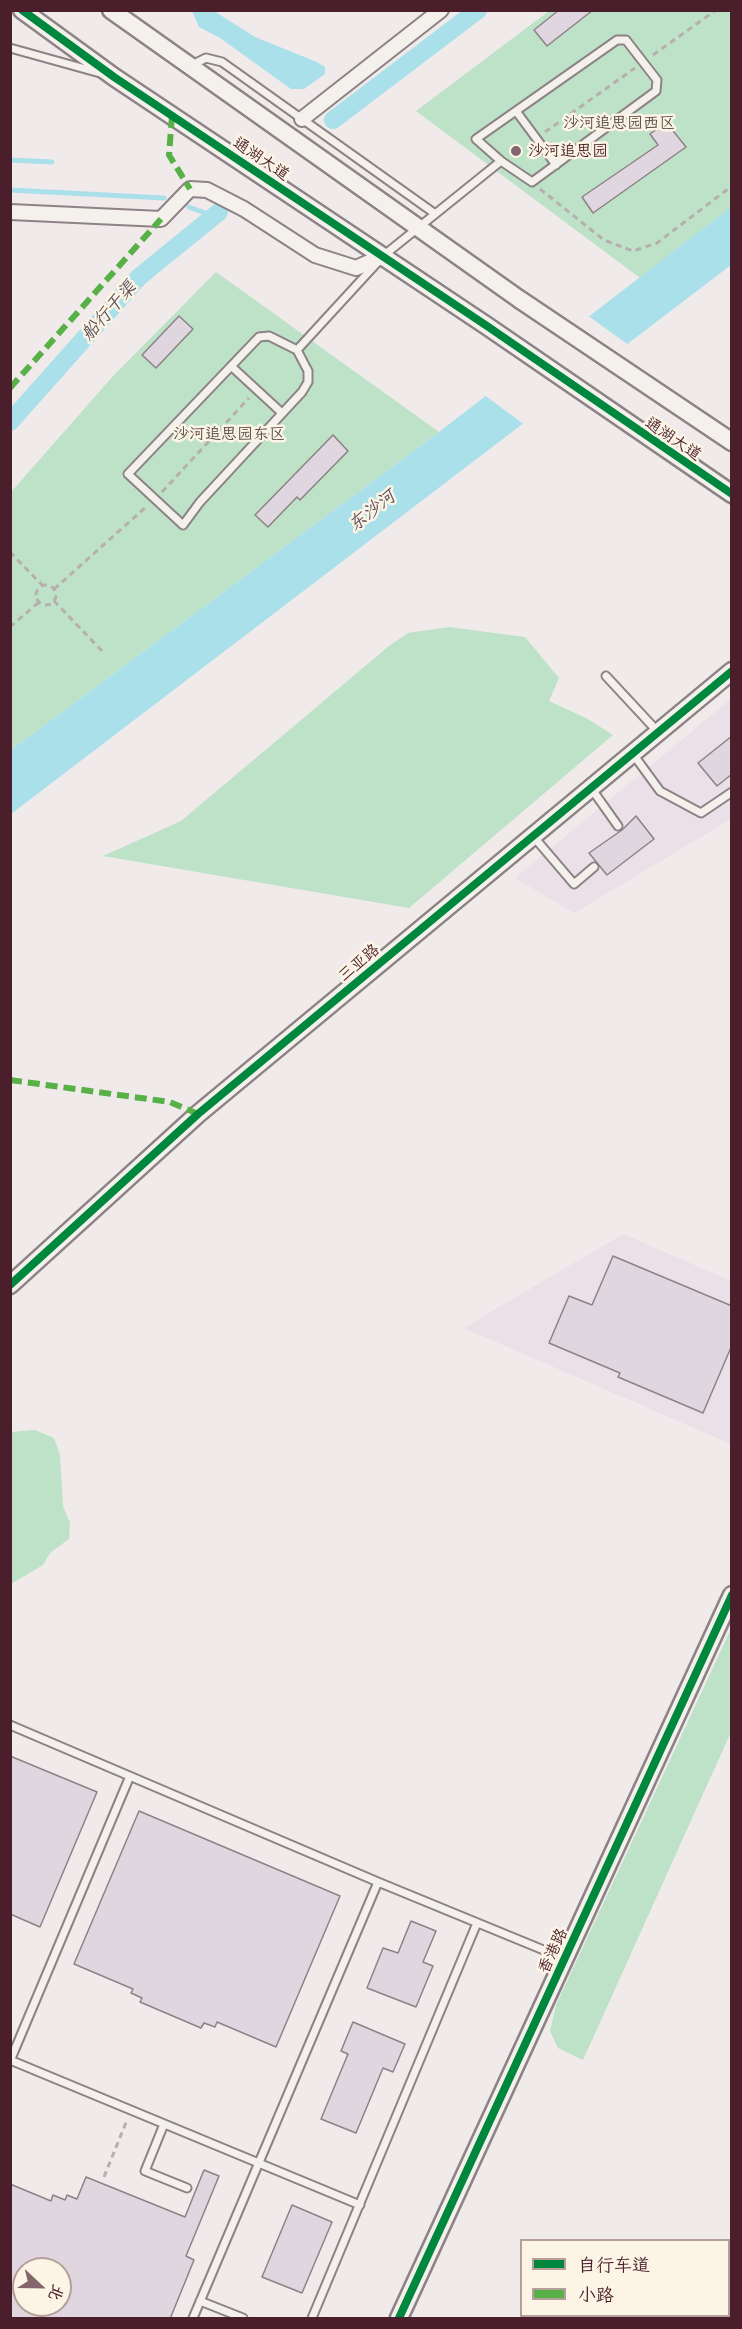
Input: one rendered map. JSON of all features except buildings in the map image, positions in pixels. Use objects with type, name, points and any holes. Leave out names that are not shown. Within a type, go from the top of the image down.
[{"type":"street","name":"通湖大道","points":[[22,10],[114,77],[487,326],[732,494]]},
{"type":"street","name":"通湖大道","points":[[111,10],[519,299],[732,442]]},
{"type":"street","points":[[302,119],[441,10]]},
{"type":"street","points":[[10,212],[161,219],[190,189],[207,190],[244,209],[315,255],[356,268],[382,256]]},
{"type":"street","points":[[690,466],[732,504]]},
{"type":"street","name":"三亚路","points":[[10,1285],[198,1114],[732,671]]},
{"type":"street","name":"香港路","points":[[399,2319],[732,1596]]},
{"type":"lane","points":[[616,40],[626,40],[643,62],[657,80],[656,91],[532,182],[501,161],[476,139],[616,40]]},
{"type":"lane","points":[[10,48],[114,77]]},
{"type":"lane","points":[[190,66],[206,58],[222,62],[434,213]]},
{"type":"lane","points":[[516,111],[556,165]]},
{"type":"lane","points":[[297,350],[382,256],[501,161]]},
{"type":"lane","points":[[269,336],[297,350],[308,371],[308,382],[200,502],[183,525],[128,474],[259,337],[269,336]]},
{"type":"lane","points":[[231,366],[282,413]]},
{"type":"lane","points":[[606,676],[658,732]]},
{"type":"lane","points":[[632,754],[660,791],[701,813],[732,792]]},
{"type":"lane","points":[[591,788],[618,826]]},
{"type":"lane","points":[[533,836],[574,884],[594,867]]},
{"type":"lane","points":[[10,1725],[564,1959]]},
{"type":"lane","points":[[130,1776],[11,2060],[360,2205]]},
{"type":"lane","points":[[193,2319],[378,1881]]},
{"type":"lane","points":[[312,2319],[477,1923]]},
{"type":"lane","points":[[164,2124],[145,2171],[187,2188]]},
{"type":"lane","points":[[200,2301],[243,2319]]},
{"type":"path","points":[[536,138],[716,10]]},
{"type":"path","points":[[532,182],[604,240],[633,250],[657,243],[732,186]]},
{"type":"path","points":[[10,552],[42,585],[54,589],[56,595],[54,601],[45,605],[39,602],[36,592],[42,585]]},
{"type":"path","points":[[54,601],[103,652]]},
{"type":"path","points":[[10,627],[39,602]]},
{"type":"path","points":[[104,2177],[132,2110]]},
{"type":"shaded area","points":[[731,699],[731,819],[574,913],[515,878]]},
{"type":"shaded area","points":[[623,1234],[731,1281],[731,1444],[464,1328]]},
{"type":"green space","name":"沙河追思园西区","points":[[549,11],[731,11],[731,207],[640,278],[416,111]]},
{"type":"green space","name":"沙河追思园东区","points":[[216,272],[439,432],[11,750],[11,492],[114,375]]},
{"type":"green space","points":[[449,627],[525,637],[559,678],[549,701],[586,718],[613,735],[409,908],[103,856],[181,821],[389,646],[408,633]]},
{"type":"green space","points":[[35,1430],[54,1438],[60,1455],[63,1506],[70,1523],[69,1539],[50,1553],[43,1565],[11,1584],[11,1432]]},
{"type":"green space","points":[[731,1629],[731,1732],[583,2060],[558,2048],[550,2031],[556,2005]]},
{"type":"water","points":[[192,11],[214,11],[255,37],[317,62],[325,67],[325,74],[304,89],[291,89],[220,38],[199,27]]},
{"type":"water","name":"东沙河","points":[[731,207],[731,265],[11,814],[11,750],[439,432]]},
{"type":"pier","points":[[587,315],[630,346],[526,426],[483,394]]},
{"type":"waterway","name":"船行干渠","points":[[333,120],[478,10]]},
{"type":"waterway","points":[[10,160],[52,162]]},
{"type":"waterway","points":[[10,190],[164,198]]},
{"type":"waterway","points":[[189,207],[213,216]]},
{"type":"waterway","name":"船行干渠","points":[[10,422],[139,277],[219,212]]},
{"type":"marked path","points":[[172,116],[169,155],[190,189]]},
{"type":"marked path","points":[[10,388],[161,219]]},
{"type":"marked path","points":[[10,1080],[170,1102],[198,1114]]},
{"type":"cycle path","points":[[22,10],[114,77],[487,326],[732,494]]},
{"type":"cycle path","points":[[10,1285],[198,1114],[732,671]]},
{"type":"cycle path","points":[[399,2318],[732,1595]]},
{"type":"place","name":"沙河追思园","points":[[516,151]]}]
